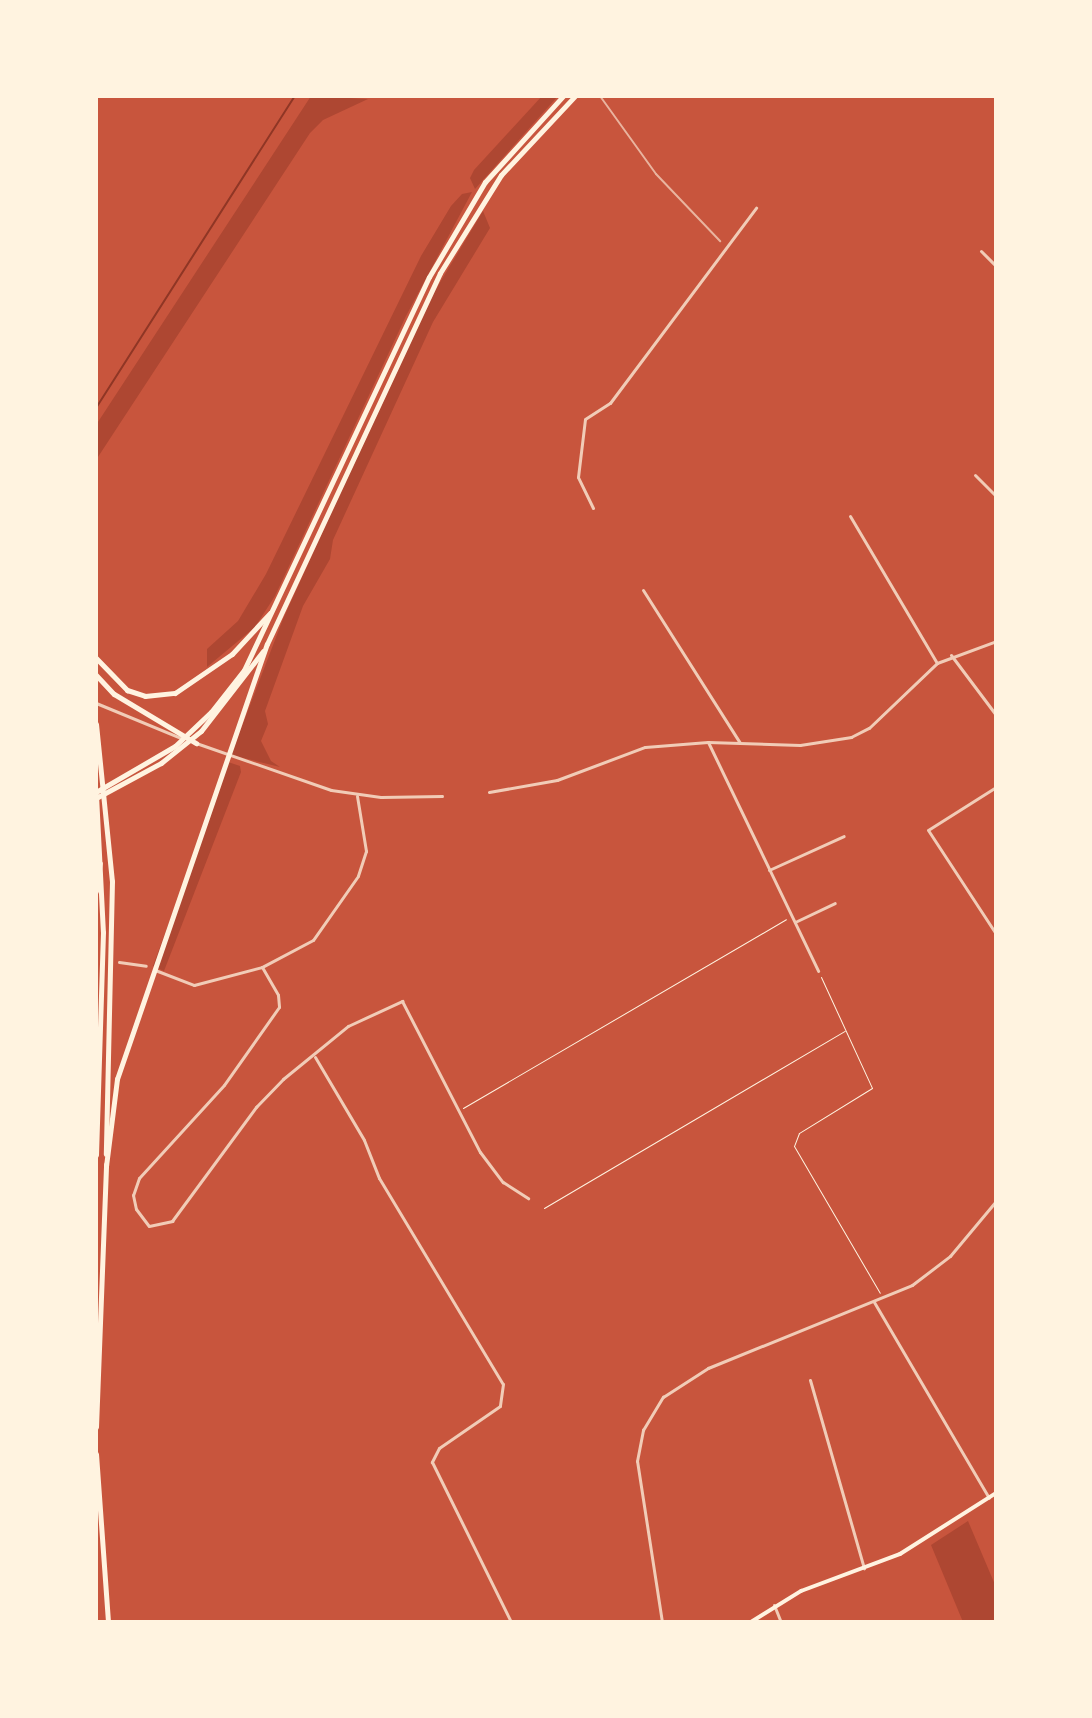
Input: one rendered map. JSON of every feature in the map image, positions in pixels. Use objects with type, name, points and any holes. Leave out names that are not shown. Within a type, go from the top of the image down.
[{"type":"highway","points":[[234,689],[259,645],[429,277],[480,190],[563,96]]},
{"type":"highway","points":[[106,1166],[117,1079],[267,644],[393,370],[471,221],[485,197],[575,96]]},
{"type":"highway","points":[[96,658],[111,679],[145,696],[175,693],[217,666],[273,609]]},
{"type":"highway","points":[[96,1155],[102,846],[96,795],[180,749],[234,689],[267,644]]},
{"type":"highway","points":[[96,675],[114,694],[196,743]]},
{"type":"highway","points":[[96,725],[112,881],[96,1427]]},
{"type":"highway","points":[[96,891],[102,846]]},
{"type":"highway","points":[[96,1454],[108,1622]]},
{"type":"main road","points":[[751,1622],[774,1605],[900,1554],[996,1493]]},
{"type":"street","points":[[593,508],[578,477],[585,419],[610,403],[756,208]]},
{"type":"street","points":[[981,251],[996,266]]},
{"type":"street","points":[[975,475],[996,496]]},
{"type":"street","points":[[850,516],[937,663]]},
{"type":"street","points":[[643,590],[740,743]]},
{"type":"street","points":[[489,792],[557,780],[645,747],[708,742],[800,745],[851,737],[869,728],[937,663],[951,655],[996,641]]},
{"type":"street","points":[[951,655],[996,715]]},
{"type":"street","points":[[96,703],[285,777],[357,796],[442,796]]},
{"type":"street","points":[[708,742],[818,971]]},
{"type":"street","points":[[996,787],[928,830],[996,934]]},
{"type":"street","points":[[154,969],[194,985],[262,967],[304,947],[358,876],[366,851],[357,796]]},
{"type":"street","points":[[769,870],[844,836]]},
{"type":"street","points":[[795,922],[835,903]]},
{"type":"street","points":[[119,962],[146,966]]},
{"type":"street","points":[[262,967],[280,1003],[224,1085],[139,1178],[134,1202],[149,1226],[172,1221],[256,1107],[293,1070],[315,1057],[348,1026],[406,1001],[486,1163],[528,1198]]},
{"type":"street","points":[[315,1057],[364,1140],[379,1178],[503,1384],[500,1406],[439,1448],[432,1462],[511,1622]]},
{"type":"street","points":[[662,1622],[637,1461],[655,1407],[672,1389],[708,1368],[912,1285],[950,1256],[996,1201]]},
{"type":"street","points":[[874,1302],[989,1498]]},
{"type":"street","points":[[810,1380],[864,1568]]},
{"type":"street","points":[[774,1605],[781,1622]]},
{"type":"path","points":[[459,1110],[792,916]]},
{"type":"path","points":[[818,971],[872,1081],[871,1090],[799,1133],[794,1146],[882,1298]]},
{"type":"path","points":[[544,1208],[847,1030]]},
{"type":"shaded area","points":[[311,96],[368,99],[323,120],[310,133],[96,460],[96,425]]},
{"type":"shaded area","points":[[542,96],[558,96],[475,189],[470,178],[474,170]]},
{"type":"shaded area","points":[[472,192],[406,316],[275,596],[255,627],[207,667],[207,649],[238,621],[266,574],[421,256],[451,206],[462,194]]},
{"type":"shaded area","points":[[483,211],[490,228],[433,322],[333,540],[330,559],[303,606],[265,711],[268,724],[261,741],[271,761],[280,767],[231,755],[283,619],[339,496],[436,289]]},
{"type":"shaded area","points":[[228,762],[240,766],[241,772],[164,971],[153,966]]},
{"type":"shaded area","points":[[968,1521],[996,1587],[996,1622],[963,1622],[931,1545]]},
{"type":"waterway","points":[[96,408],[295,96]]},
{"type":"railway","points":[[600,96],[656,174],[720,241]]}]
